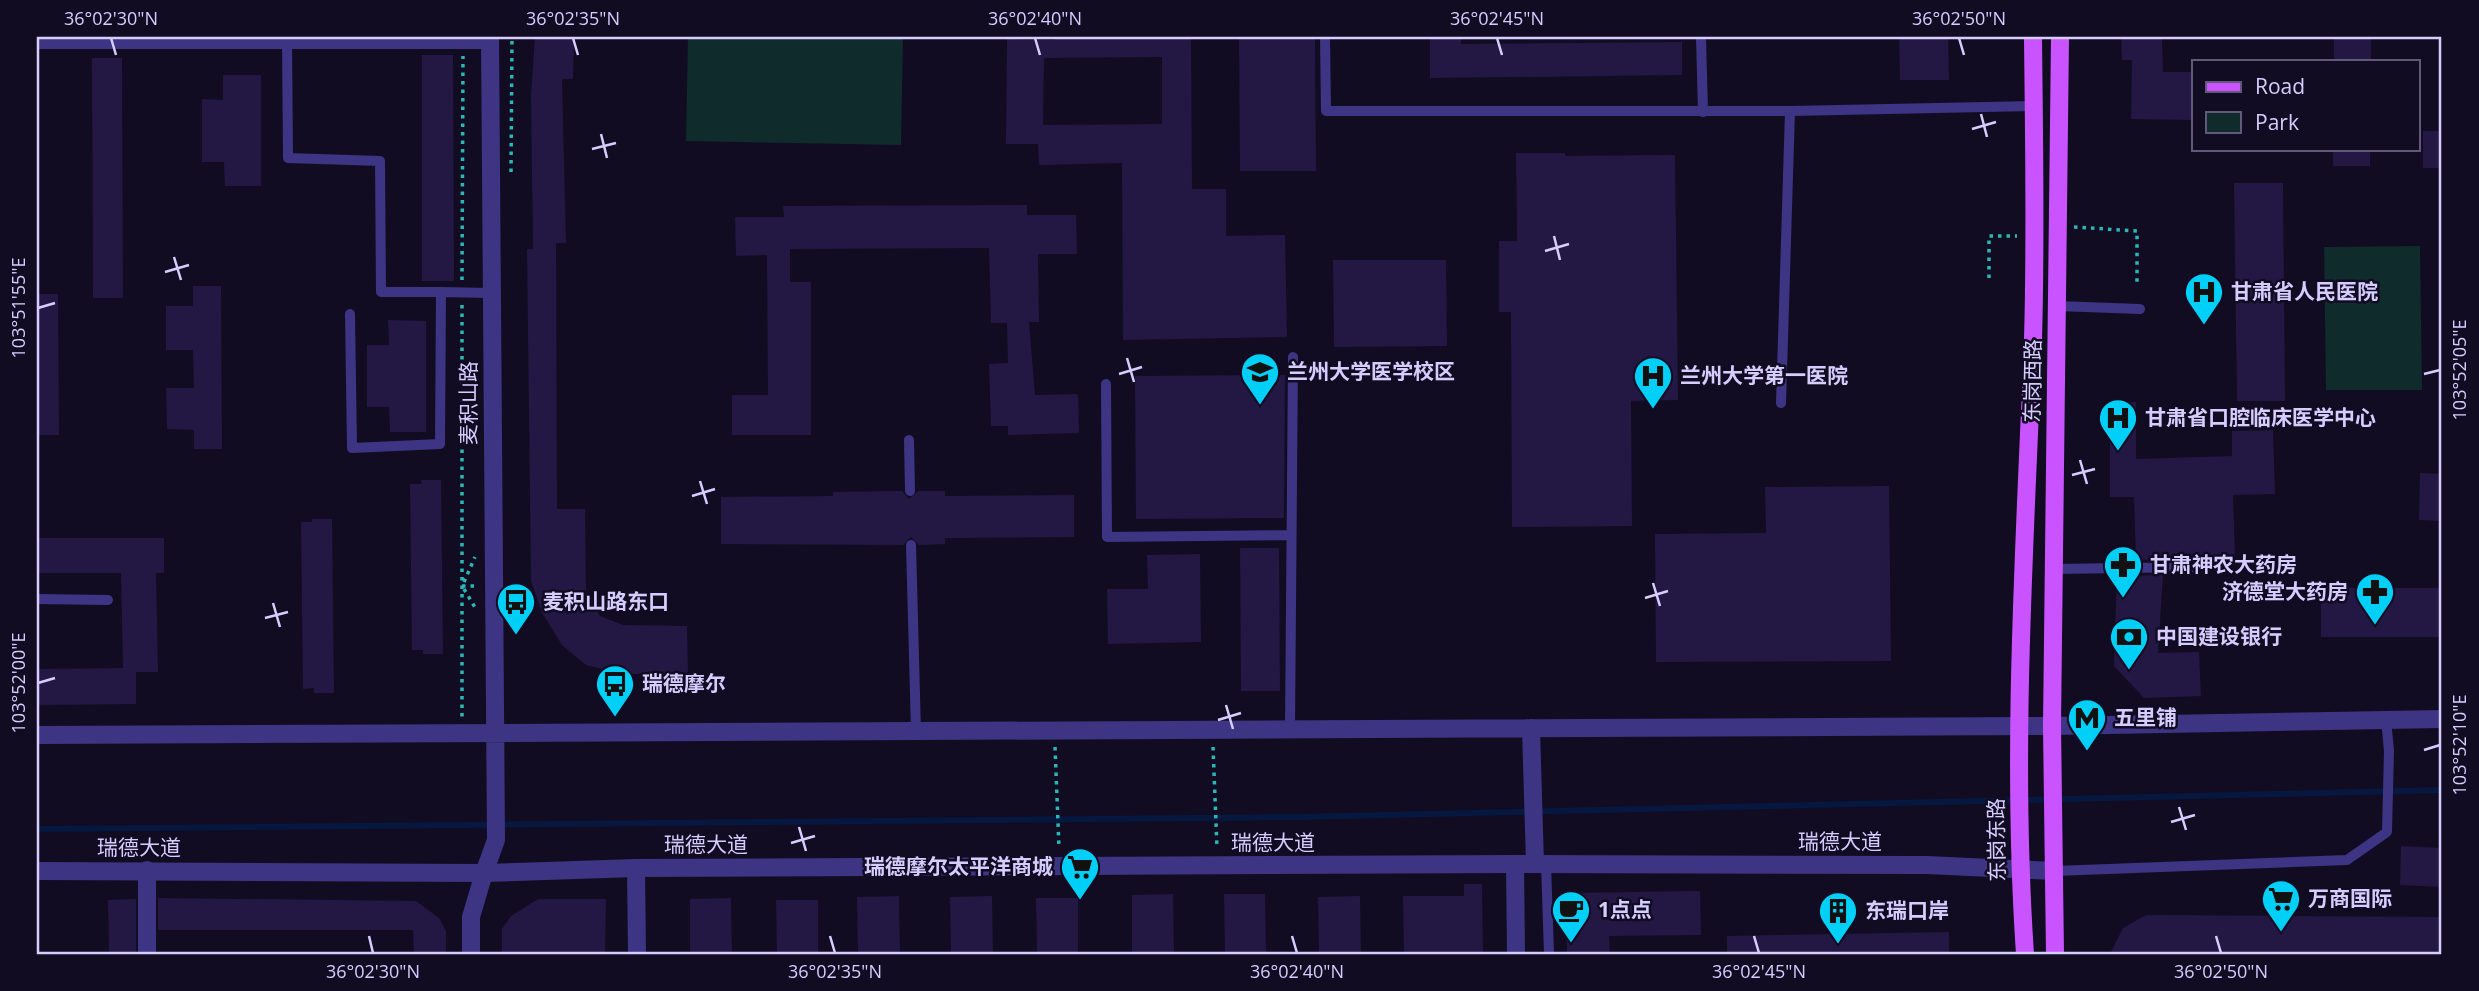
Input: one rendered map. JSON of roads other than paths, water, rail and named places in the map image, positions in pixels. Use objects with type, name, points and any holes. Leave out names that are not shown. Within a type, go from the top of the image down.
[{"type":"main road","name":"东岗西路","points":[[2018,725],[2033,335],[2034,37]]},
{"type":"main road","name":"东岗西路","points":[[2052,726],[2060,37]]},
{"type":"main road","name":"东岗东路","points":[[2018,725],[2019,868],[2025,954]]},
{"type":"main road","points":[[2052,726],[2055,954]]},
{"type":"street","points":[[37,40],[490,39]]},
{"type":"street","name":"麦积山路","points":[[484,873],[496,840],[493,734],[490,39]]},
{"type":"street","points":[[37,735],[2052,726],[2442,719]]},
{"type":"street","points":[[1531,728],[1534,838],[1540,864]]},
{"type":"street","points":[[1515,864],[1516,954]]},
{"type":"street","name":"瑞德大道","points":[[37,871],[484,873],[636,868],[1540,864],[2019,868],[2055,871]]},
{"type":"street","points":[[636,868],[637,954]]},
{"type":"street","points":[[147,870],[147,954]]},
{"type":"street","points":[[471,954],[471,917],[484,873]]},
{"type":"lane","points":[[1325,37],[1326,111],[1703,112],[2034,106]]},
{"type":"lane","points":[[1701,37],[1703,112]]},
{"type":"lane","points":[[288,40],[288,158],[380,161],[381,292],[491,293]]},
{"type":"lane","points":[[1781,403],[1790,111]]},
{"type":"lane","points":[[351,314],[352,448],[440,444],[441,292]]},
{"type":"lane","points":[[2057,306],[2140,309]]},
{"type":"lane","points":[[1290,730],[1293,357]]},
{"type":"lane","points":[[1106,383],[1107,537],[1291,535]]},
{"type":"lane","points":[[909,440],[910,491]]},
{"type":"lane","points":[[911,545],[916,732]]},
{"type":"lane","points":[[2054,569],[2194,567]]},
{"type":"lane","points":[[37,598],[108,600]]},
{"type":"lane","name":"瑞德大道","points":[[2055,871],[2347,860],[2387,832],[2389,751],[2386,719]]},
{"type":"lane","points":[[1540,864],[1549,954]]},
{"type":"waterway","points":[[37,829],[1300,817],[2442,790]]},
{"type":"place","name":"甘肃省人民医院","points":[[2204,326]]},
{"type":"place","name":"兰州大学医学校区","points":[[1260,406]]},
{"type":"place","name":"兰州大学第一医院","points":[[1653,410]]},
{"type":"place","name":"甘肃省口腔临床医学中心","points":[[2118,452]]},
{"type":"place","name":"甘肃神农大药房","points":[[2123,599]]},
{"type":"place","name":"济德堂大药房","points":[[2375,626]]},
{"type":"place","name":"麦积山路东口","points":[[516,636]]},
{"type":"place","name":"中国建设银行","points":[[2129,671]]},
{"type":"place","name":"瑞德摩尔","points":[[615,718]]},
{"type":"place","name":"五里铺","points":[[2087,752]]},
{"type":"place","name":"瑞德摩尔太平洋商城","points":[[1080,901]]},
{"type":"place","name":"万商国际","points":[[2281,933]]},
{"type":"place","name":"1点点","points":[[1571,944]]},
{"type":"place","name":"东瑞口岸","points":[[1838,945]]}]
